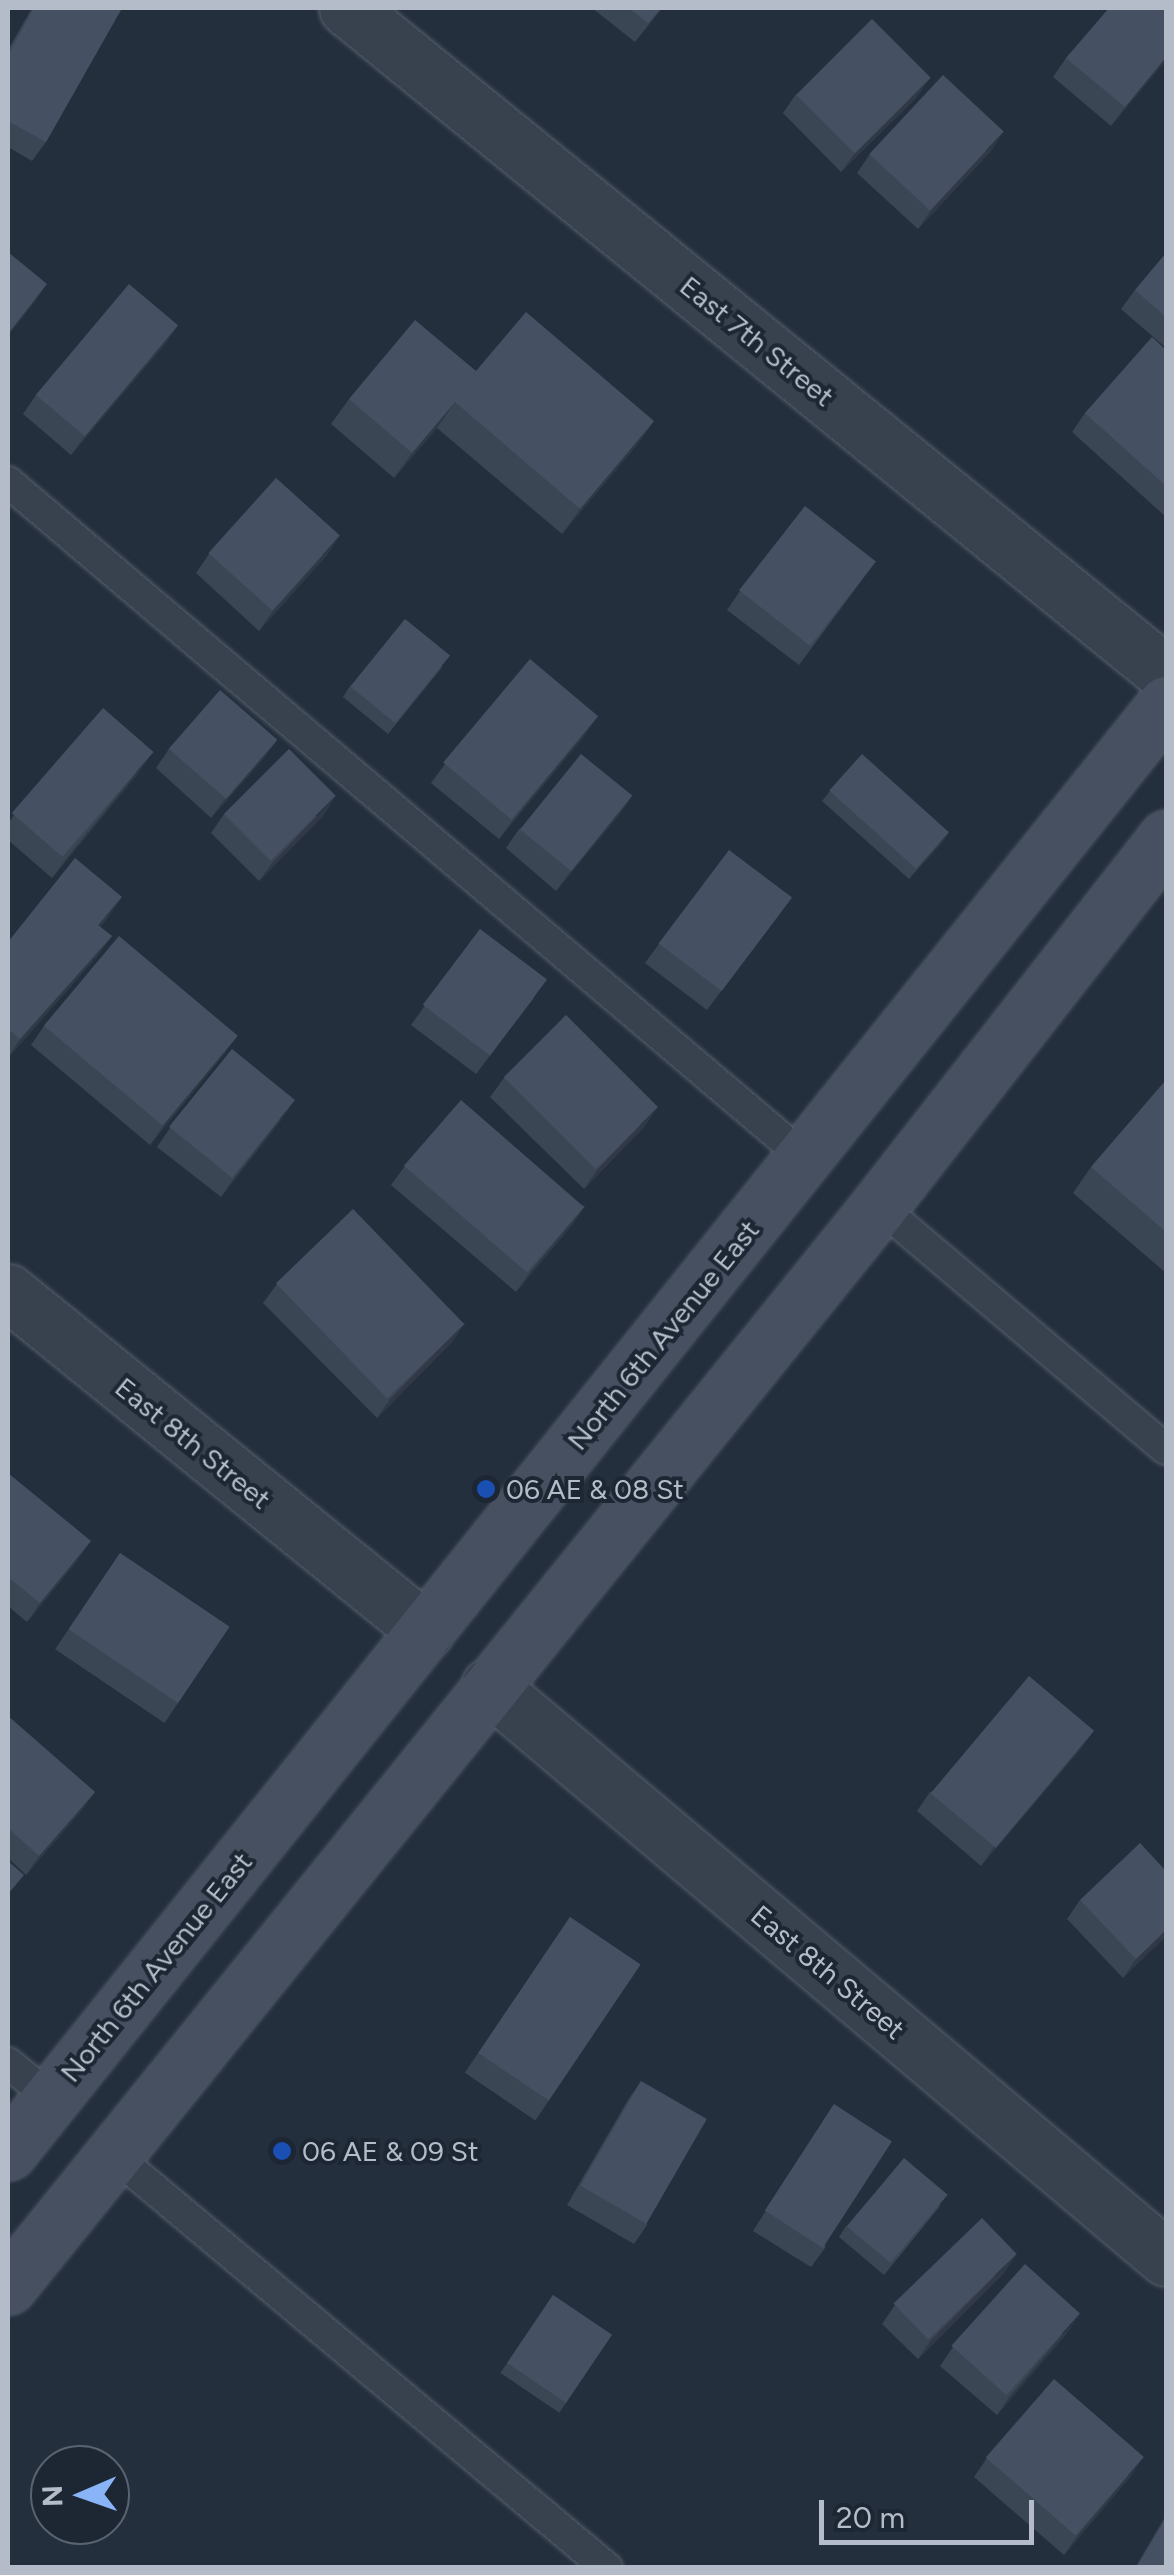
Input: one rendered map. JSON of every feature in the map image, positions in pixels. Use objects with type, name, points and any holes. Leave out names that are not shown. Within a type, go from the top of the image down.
[{"type":"main road","name":"North 6th Avenue East","points":[[8,2152],[1166,704]]},
{"type":"main road","points":[[8,2286],[110,2152],[879,1206],[1166,838]]},
{"type":"street","name":"East 7th Street","points":[[347,8],[1166,674]]},
{"type":"street","name":"East 8th Street","points":[[8,1292],[426,1630]]},
{"type":"street","name":"East 8th Street","points":[[489,1686],[1166,2258]]},
{"type":"lane","points":[[8,482],[805,1158]]},
{"type":"lane","points":[[879,1206],[1166,1449]]},
{"type":"lane","points":[[8,2064],[51,2098]]},
{"type":"lane","points":[[110,2152],[607,2568]]},
{"type":"building","points":[[34,8],[122,8],[46,142],[8,121],[8,55]]},
{"type":"building","points":[[629,8],[661,8],[648,23]]},
{"type":"building","points":[[1109,8],[1166,8],[1166,57],[1125,107],[1066,58]]},
{"type":"building","points":[[872,19],[931,78],[855,153],[796,95]]},
{"type":"building","points":[[943,75],[1004,132],[930,211],[869,154]]},
{"type":"building","points":[[8,252],[47,284],[8,334]]},
{"type":"building","points":[[1166,253],[1166,317],[1135,290]]},
{"type":"building","points":[[129,284],[178,325],[85,436],[36,395]]},
{"type":"building","points":[[526,312],[654,421],[580,509],[455,402],[412,453],[349,399],[415,320],[476,371]]},
{"type":"building","points":[[1152,337],[1166,350],[1166,486],[1085,413]]},
{"type":"building","points":[[276,478],[340,536],[272,611],[208,553]]},
{"type":"building","points":[[805,506],[876,561],[810,646],[739,590]]},
{"type":"building","points":[[405,619],[450,656],[395,723],[350,687]]},
{"type":"building","points":[[530,659],[598,716],[511,820],[443,762]]},
{"type":"building","points":[[220,690],[277,740],[226,799],[169,749]]},
{"type":"building","points":[[103,708],[154,752],[62,857],[12,813]]},
{"type":"building","points":[[289,749],[336,796],[271,861],[224,814]]},
{"type":"building","points":[[581,754],[632,796],[571,871],[520,829]]},
{"type":"building","points":[[862,754],[949,832],[916,869],[829,790]]},
{"type":"building","points":[[729,850],[792,898],[722,991],[659,943]]},
{"type":"building","points":[[75,858],[122,897],[98,925],[112,936],[20,1039],[8,1029],[8,942]]},
{"type":"building","points":[[480,929],[547,980],[490,1055],[423,1005]]},
{"type":"building","points":[[119,936],[238,1036],[163,1125],[44,1026]]},
{"type":"building","points":[[566,1015],[658,1107],[596,1169],[504,1077]]},
{"type":"building","points":[[232,1049],[295,1100],[232,1178],[169,1127]]},
{"type":"building","points":[[1166,1080],[1166,1232],[1091,1167]]},
{"type":"building","points":[[461,1100],[584,1207],[527,1273],[404,1166]]},
{"type":"building","points":[[353,1209],[464,1324],[387,1398],[276,1283]]},
{"type":"building","points":[[8,1473],[91,1541],[40,1603],[8,1577]]},
{"type":"building","points":[[120,1553],[229,1627],[178,1703],[69,1629]]},
{"type":"building","points":[[1029,1676],[1094,1731],[996,1848],[931,1793]]},
{"type":"building","points":[[8,1716],[95,1792],[39,1856],[8,1828]]},
{"type":"building","points":[[1140,1843],[1166,1871],[1166,1930],[1136,1959],[1080,1900]]},
{"type":"building","points":[[8,1861],[24,1875],[8,1894]]},
{"type":"building","points":[[570,1917],[640,1965],[549,2100],[478,2053]]},
{"type":"building","points":[[641,2081],[707,2119],[646,2224],[580,2186]]},
{"type":"building","points":[[834,2104],[892,2142],[823,2248],[765,2211]]},
{"type":"building","points":[[904,2158],[948,2195],[890,2263],[847,2226]]},
{"type":"building","points":[[982,2218],[1017,2254],[928,2339],[894,2303]]},
{"type":"building","points":[[1025,2264],[1080,2314],[1006,2395],[951,2346]]},
{"type":"building","points":[[553,2295],[612,2335],[566,2403],[507,2363]]},
{"type":"building","points":[[1054,2379],[1144,2457],[1076,2536],[986,2457]]},
{"type":"building","points":[[1166,2518],[1166,2568],[1136,2568]]},
{"type":"place","name":"06 AE & 08 St","points":[[486,1489]]},
{"type":"place","name":"06 AE & 09 St","points":[[282,2151]]}]
